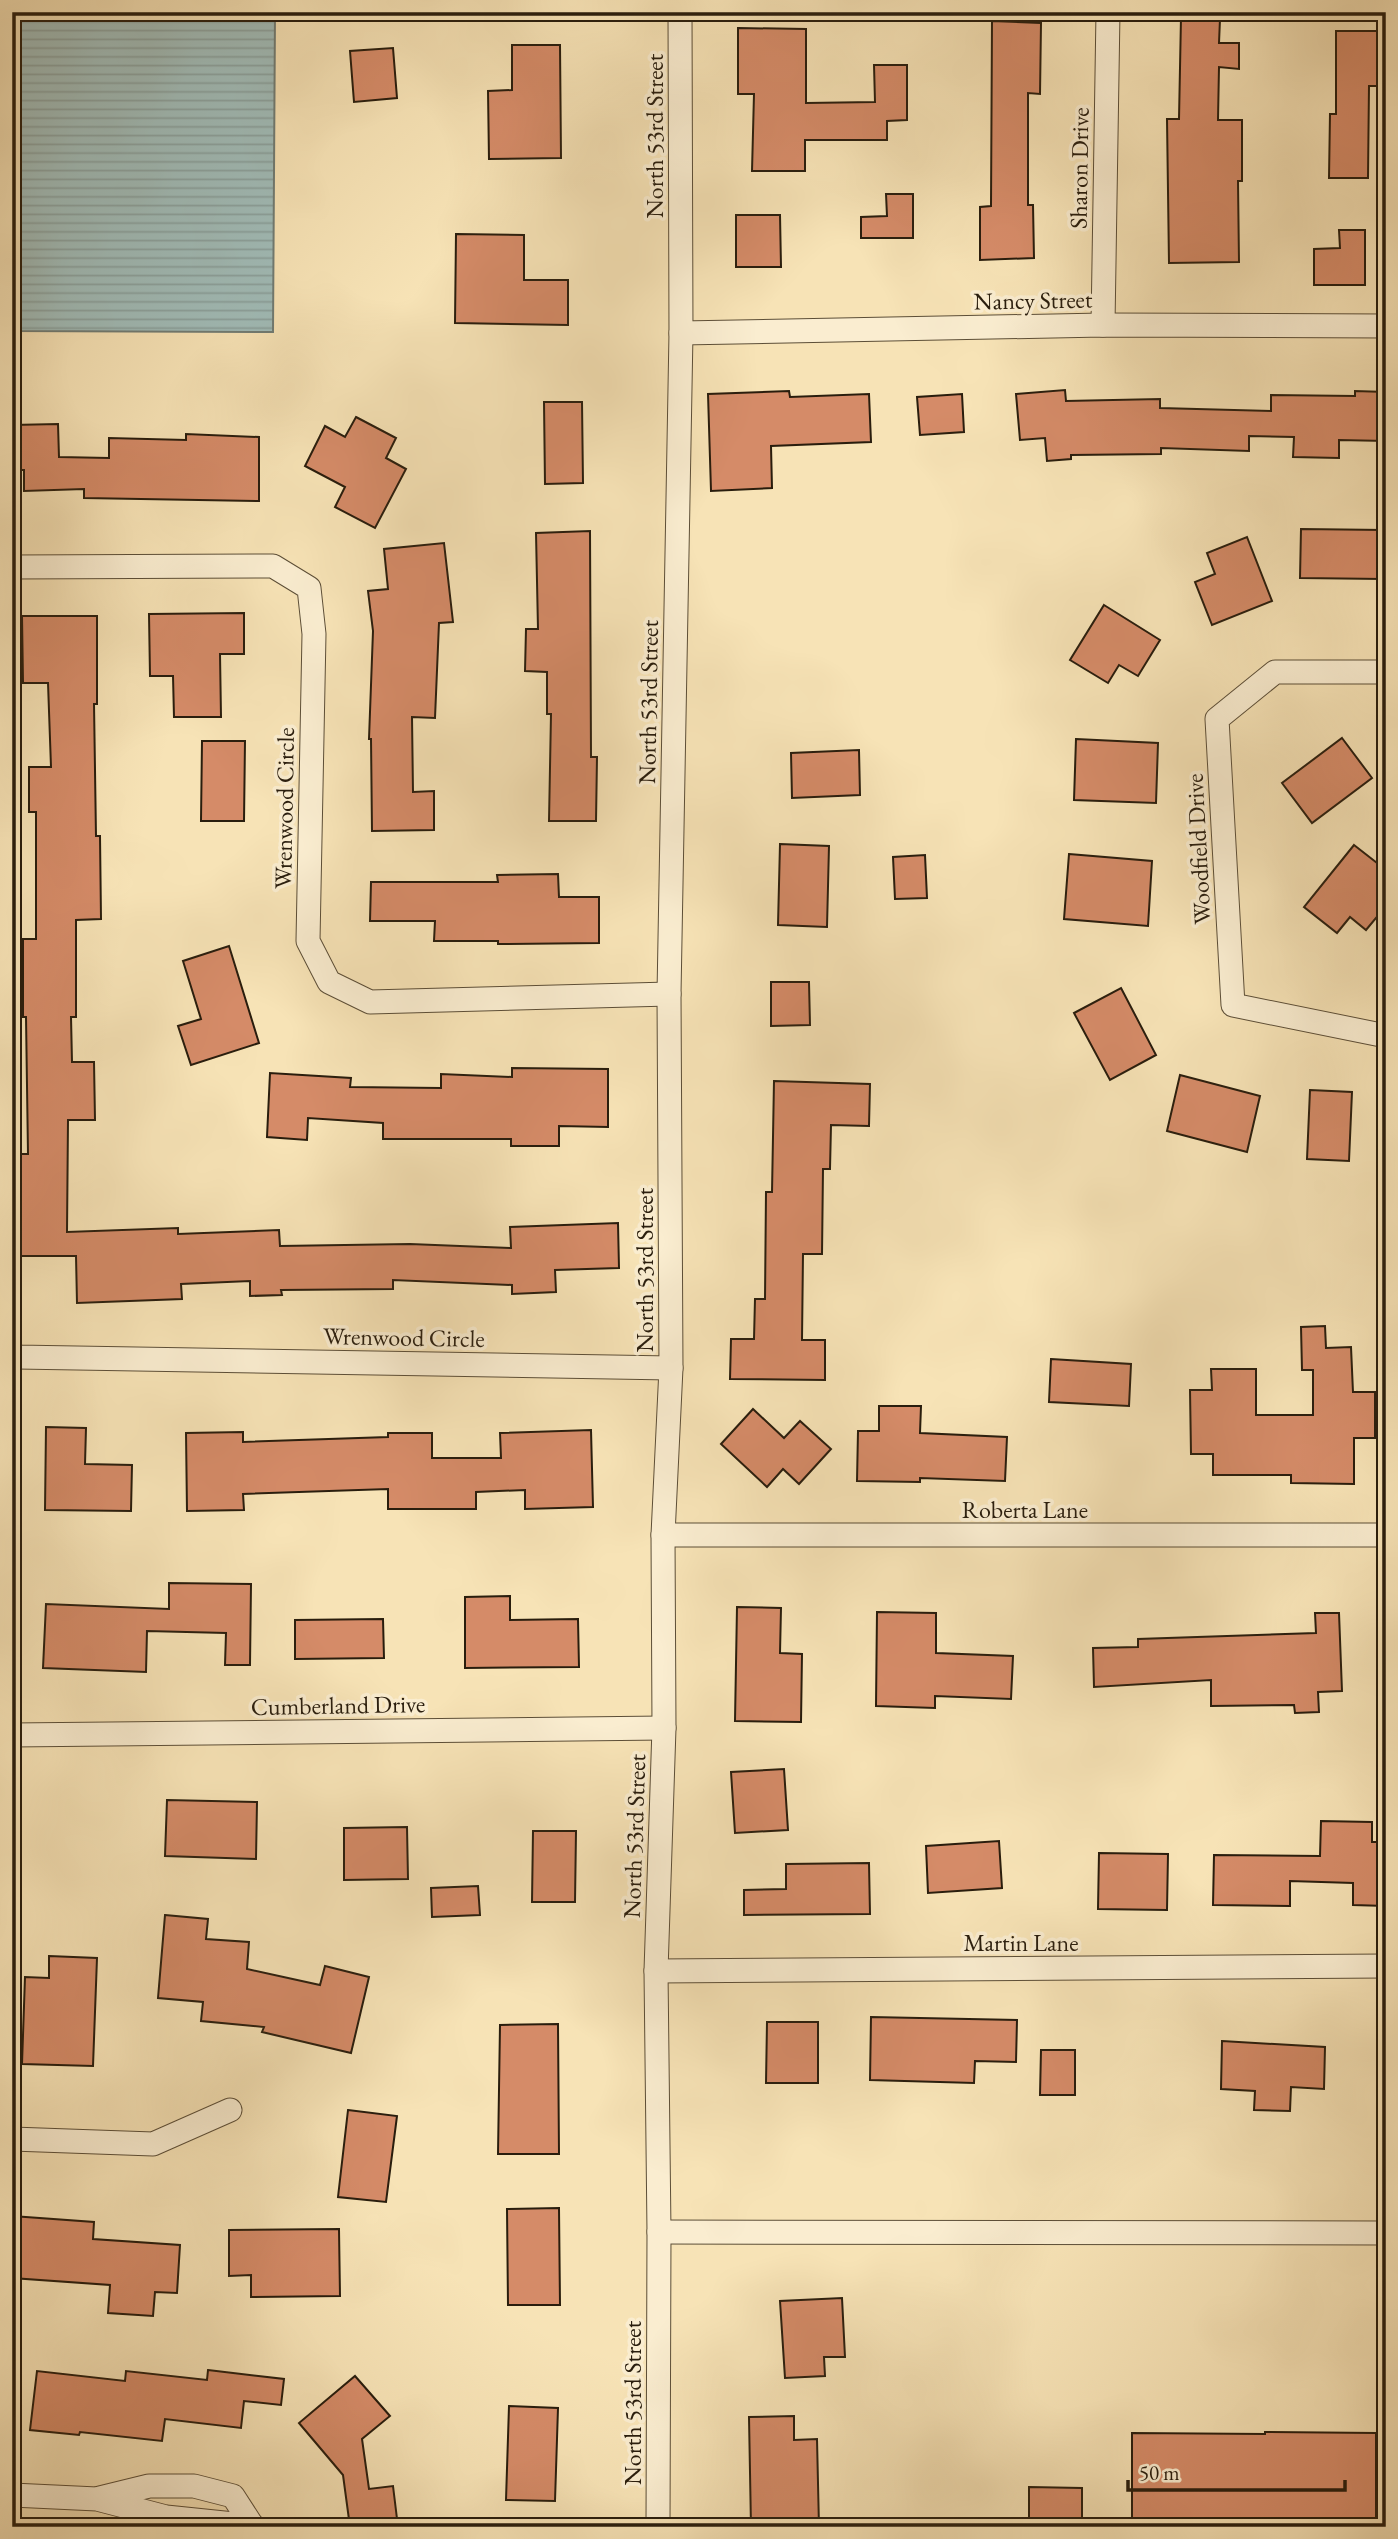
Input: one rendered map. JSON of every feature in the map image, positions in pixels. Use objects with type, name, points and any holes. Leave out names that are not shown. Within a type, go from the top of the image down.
[{"type":"street","name":"North 53rd Street","points":[[658,2527],[656,1971],[664,1728],[663,1535],[671,1368],[669,993],[681,333],[680,12]]},
{"type":"street","name":"Sharon Drive","points":[[1103,325],[1108,12]]},
{"type":"street","name":"Nancy Street","points":[[681,333],[1103,325],[1386,326]]},
{"type":"street","name":"Wrenwood Circle","points":[[12,567],[273,566],[309,587],[314,634],[308,941],[329,982],[370,1002],[669,993]]},
{"type":"street","name":"Woodfield Drive","points":[[1386,672],[1275,672],[1217,719],[1233,1005],[1386,1036]]},
{"type":"street","name":"Wrenwood Circle","points":[[12,1352],[17,1357],[671,1368]]},
{"type":"street","name":"Roberta Lane","points":[[663,1535],[1386,1535]]},
{"type":"street","name":"Cumberland Drive","points":[[12,1735],[664,1728]]},
{"type":"street","name":"Martin Lane","points":[[656,1971],[1386,1966]]},
{"type":"street","points":[[12,2139],[153,2144],[230,2110]]},
{"type":"street","points":[[659,2232],[1386,2234]]},
{"type":"street","points":[[97,2499],[149,2486],[194,2486],[233,2496],[253,2526]]},
{"type":"street","points":[[12,2495],[97,2499],[166,2516],[253,2526]]},
{"type":"water","points":[[12,12],[275,12],[273,332],[12,331]]},
{"type":"building","points":[[1181,17],[1220,19],[1219,43],[1239,43],[1239,69],[1219,67],[1218,120],[1242,120],[1242,181],[1238,181],[1239,262],[1169,263],[1167,119],[1179,119]]},
{"type":"building","points":[[992,21],[1041,23],[1040,94],[1028,93],[1028,205],[1033,205],[1034,258],[980,260],[980,207],[991,206]]},
{"type":"building","points":[[738,28],[806,29],[806,103],[875,102],[874,65],[907,65],[907,120],[887,121],[887,140],[805,140],[805,171],[752,171],[754,94],[738,94]]},
{"type":"building","points":[[1336,31],[1380,31],[1380,86],[1369,86],[1368,178],[1329,178],[1330,114],[1336,114]]},
{"type":"building","points":[[512,45],[560,45],[561,158],[489,159],[488,91],[512,90]]},
{"type":"building","points":[[393,48],[397,98],[354,102],[350,51]]},
{"type":"building","points":[[886,194],[913,194],[913,238],[861,238],[861,217],[887,216]]},
{"type":"building","points":[[736,215],[780,215],[781,267],[736,267]]},
{"type":"building","points":[[1339,230],[1365,230],[1365,285],[1314,285],[1314,249],[1340,248]]},
{"type":"building","points":[[456,234],[524,235],[524,280],[568,280],[568,325],[455,323]]},
{"type":"building","points":[[1065,390],[1066,401],[1160,399],[1160,408],[1271,411],[1271,395],[1355,396],[1355,391],[1386,392],[1386,441],[1339,440],[1339,458],[1293,457],[1294,437],[1249,436],[1249,451],[1161,448],[1161,454],[1071,455],[1071,459],[1047,461],[1045,438],[1020,440],[1016,394]]},
{"type":"building","points":[[789,391],[790,397],[869,394],[871,442],[771,446],[772,488],[711,491],[708,394]]},
{"type":"building","points":[[962,394],[964,432],[920,435],[917,397]]},
{"type":"building","points":[[544,402],[582,402],[583,483],[545,484]]},
{"type":"building","points":[[356,417],[396,438],[386,458],[406,469],[375,528],[335,507],[345,487],[305,466],[325,426],[345,437]]},
{"type":"building","points":[[58,424],[59,457],[109,458],[109,438],[186,440],[186,434],[259,437],[259,501],[84,498],[84,489],[24,491],[24,470],[12,470],[12,425]]},
{"type":"building","points":[[1301,529],[1384,530],[1383,579],[1300,578]]},
{"type":"building","points":[[590,531],[591,757],[597,757],[596,821],[549,821],[551,714],[547,714],[547,672],[525,671],[526,629],[538,629],[536,533]]},
{"type":"building","points":[[1247,537],[1272,601],[1212,625],[1195,582],[1215,574],[1207,553]]},
{"type":"building","points":[[444,543],[453,622],[439,623],[435,718],[412,717],[413,792],[434,791],[434,830],[372,831],[369,739],[373,631],[368,591],[388,589],[384,549]]},
{"type":"building","points":[[1104,605],[1160,640],[1138,676],[1119,665],[1108,683],[1070,660]]},
{"type":"building","points":[[244,613],[244,654],[220,654],[221,717],[174,717],[173,676],[150,676],[149,614]]},
{"type":"building","points":[[22,616],[97,616],[97,704],[94,704],[96,836],[100,836],[101,919],[76,920],[76,1017],[71,1017],[72,1062],[94,1062],[95,1120],[68,1120],[67,1232],[178,1228],[178,1234],[279,1230],[280,1246],[410,1244],[511,1248],[510,1227],[618,1223],[619,1268],[555,1270],[556,1292],[512,1294],[512,1285],[393,1280],[393,1289],[281,1290],[282,1295],[250,1296],[250,1281],[181,1284],[182,1299],[77,1303],[76,1256],[19,1256],[20,1154],[28,1154],[23,939],[36,939],[36,812],[29,812],[29,767],[51,767],[48,683],[23,683]]},
{"type":"building","points":[[1342,738],[1372,778],[1312,823],[1282,783]]},
{"type":"building","points":[[1076,739],[1158,743],[1156,803],[1074,800]]},
{"type":"building","points":[[202,741],[245,741],[244,821],[201,821]]},
{"type":"building","points":[[859,750],[860,795],[792,798],[791,753]]},
{"type":"building","points":[[780,844],[829,846],[827,927],[778,925]]},
{"type":"building","points":[[1354,845],[1386,870],[1386,906],[1366,930],[1350,917],[1337,933],[1304,907]]},
{"type":"building","points":[[1069,854],[1152,861],[1148,926],[1064,919]]},
{"type":"building","points":[[925,855],[927,898],[895,899],[893,857]]},
{"type":"building","points":[[558,874],[559,897],[599,897],[599,943],[498,944],[498,941],[434,941],[435,921],[370,921],[371,882],[498,882],[497,875]]},
{"type":"building","points":[[229,946],[259,1043],[191,1065],[178,1026],[201,1019],[183,961]]},
{"type":"building","points":[[771,982],[809,982],[810,1025],[771,1026]]},
{"type":"building","points":[[1121,988],[1156,1055],[1110,1080],[1074,1013]]},
{"type":"building","points":[[512,1068],[608,1069],[608,1127],[559,1126],[559,1146],[511,1146],[511,1139],[383,1139],[383,1123],[308,1118],[307,1140],[267,1137],[270,1073],[351,1078],[350,1087],[441,1088],[441,1074],[512,1077]]},
{"type":"building","points":[[1180,1075],[1260,1096],[1247,1152],[1167,1131]]},
{"type":"building","points":[[774,1081],[870,1084],[869,1126],[831,1125],[830,1169],[823,1169],[822,1254],[803,1254],[802,1340],[825,1340],[825,1380],[730,1379],[731,1339],[754,1339],[755,1299],[765,1299],[766,1192],[772,1192]]},
{"type":"building","points":[[1310,1090],[1352,1092],[1349,1161],[1307,1159]]},
{"type":"building","points":[[1325,1326],[1326,1348],[1351,1347],[1353,1392],[1375,1392],[1375,1438],[1354,1438],[1354,1484],[1291,1483],[1291,1475],[1213,1475],[1213,1454],[1191,1454],[1190,1390],[1212,1390],[1211,1369],[1256,1369],[1256,1415],[1313,1415],[1313,1370],[1302,1370],[1301,1327]]},
{"type":"building","points":[[1051,1359],[1131,1364],[1129,1406],[1049,1402]]},
{"type":"building","points":[[879,1406],[921,1406],[920,1433],[1007,1437],[1005,1481],[920,1478],[920,1482],[857,1481],[858,1431],[879,1431]]},
{"type":"building","points":[[753,1409],[784,1438],[800,1421],[831,1449],[799,1484],[783,1469],[767,1487],[721,1444]]},
{"type":"building","points":[[46,1427],[86,1428],[85,1464],[132,1465],[131,1511],[45,1510]]},
{"type":"building","points":[[591,1430],[593,1507],[525,1509],[525,1490],[476,1492],[476,1509],[388,1509],[388,1489],[243,1494],[244,1510],[187,1511],[186,1433],[243,1432],[243,1442],[432,1433],[432,1458],[501,1458],[500,1433]]},
{"type":"building","points":[[169,1583],[251,1584],[250,1665],[225,1665],[226,1633],[147,1631],[146,1672],[43,1668],[46,1604],[169,1609]]},
{"type":"building","points":[[510,1596],[510,1620],[578,1619],[579,1667],[465,1668],[465,1597]]},
{"type":"building","points":[[737,1607],[781,1608],[780,1653],[802,1654],[801,1722],[735,1721]]},
{"type":"building","points":[[877,1612],[936,1613],[936,1653],[1013,1656],[1011,1699],[935,1696],[935,1708],[876,1706]]},
{"type":"building","points":[[1315,1613],[1339,1613],[1342,1691],[1318,1692],[1319,1712],[1295,1713],[1294,1705],[1211,1706],[1211,1680],[1094,1687],[1093,1648],[1138,1647],[1138,1639],[1316,1633]]},
{"type":"building","points":[[383,1619],[384,1658],[295,1659],[295,1620]]},
{"type":"building","points":[[784,1769],[788,1830],[735,1833],[731,1772]]},
{"type":"building","points":[[167,1800],[257,1802],[256,1859],[165,1856]]},
{"type":"building","points":[[1321,1821],[1372,1822],[1372,1842],[1386,1842],[1386,1906],[1353,1905],[1353,1883],[1290,1881],[1290,1906],[1213,1905],[1214,1855],[1320,1856]]},
{"type":"building","points":[[407,1827],[408,1879],[344,1880],[344,1828]]},
{"type":"building","points":[[533,1831],[576,1831],[575,1902],[532,1902]]},
{"type":"building","points":[[999,1841],[1002,1888],[928,1893],[926,1846]]},
{"type":"building","points":[[1099,1853],[1168,1854],[1167,1910],[1098,1909]]},
{"type":"building","points":[[869,1863],[870,1914],[744,1915],[744,1890],[786,1889],[786,1864]]},
{"type":"building","points":[[478,1886],[480,1915],[432,1917],[431,1888]]},
{"type":"building","points":[[165,1915],[208,1919],[206,1939],[249,1942],[247,1969],[320,1985],[325,1966],[369,1977],[351,2053],[262,2032],[264,2027],[201,2021],[203,2002],[158,1998]]},
{"type":"building","points":[[49,1956],[97,1958],[93,2066],[22,2064],[25,1977],[49,1978]]},
{"type":"building","points":[[871,2017],[1017,2020],[1016,2062],[975,2061],[974,2083],[870,2080]]},
{"type":"building","points":[[767,2022],[818,2022],[818,2083],[766,2083]]},
{"type":"building","points":[[558,2024],[559,2154],[498,2154],[500,2025]]},
{"type":"building","points":[[1222,2041],[1325,2047],[1324,2089],[1291,2087],[1290,2111],[1254,2110],[1255,2091],[1221,2089]]},
{"type":"building","points":[[1041,2050],[1075,2050],[1075,2095],[1040,2095]]},
{"type":"building","points":[[348,2110],[397,2116],[386,2202],[338,2197]]},
{"type":"building","points":[[559,2208],[560,2305],[508,2305],[507,2209]]},
{"type":"building","points":[[12,2216],[94,2222],[93,2239],[180,2245],[177,2293],[155,2292],[153,2316],[108,2313],[110,2285],[12,2278]]},
{"type":"building","points":[[339,2229],[340,2296],[251,2297],[251,2275],[229,2276],[229,2230]]},
{"type":"building","points":[[842,2298],[845,2357],[824,2357],[825,2376],[785,2378],[780,2301]]},
{"type":"building","points":[[208,2370],[284,2379],[281,2405],[244,2401],[241,2428],[165,2419],[162,2441],[80,2432],[79,2435],[30,2430],[37,2371],[125,2381],[126,2371],[207,2380]]},
{"type":"building","points":[[355,2376],[390,2416],[362,2439],[369,2489],[393,2486],[398,2527],[350,2527],[343,2475],[299,2423]]},
{"type":"building","points":[[509,2406],[558,2408],[555,2501],[506,2500]]},
{"type":"building","points":[[794,2416],[794,2440],[817,2439],[819,2527],[751,2527],[749,2417]]},
{"type":"building","points":[[1132,2433],[1376,2433],[1376,2527],[1132,2527]]},
{"type":"building","points":[[1029,2487],[1082,2488],[1082,2527],[1029,2527]]}]
